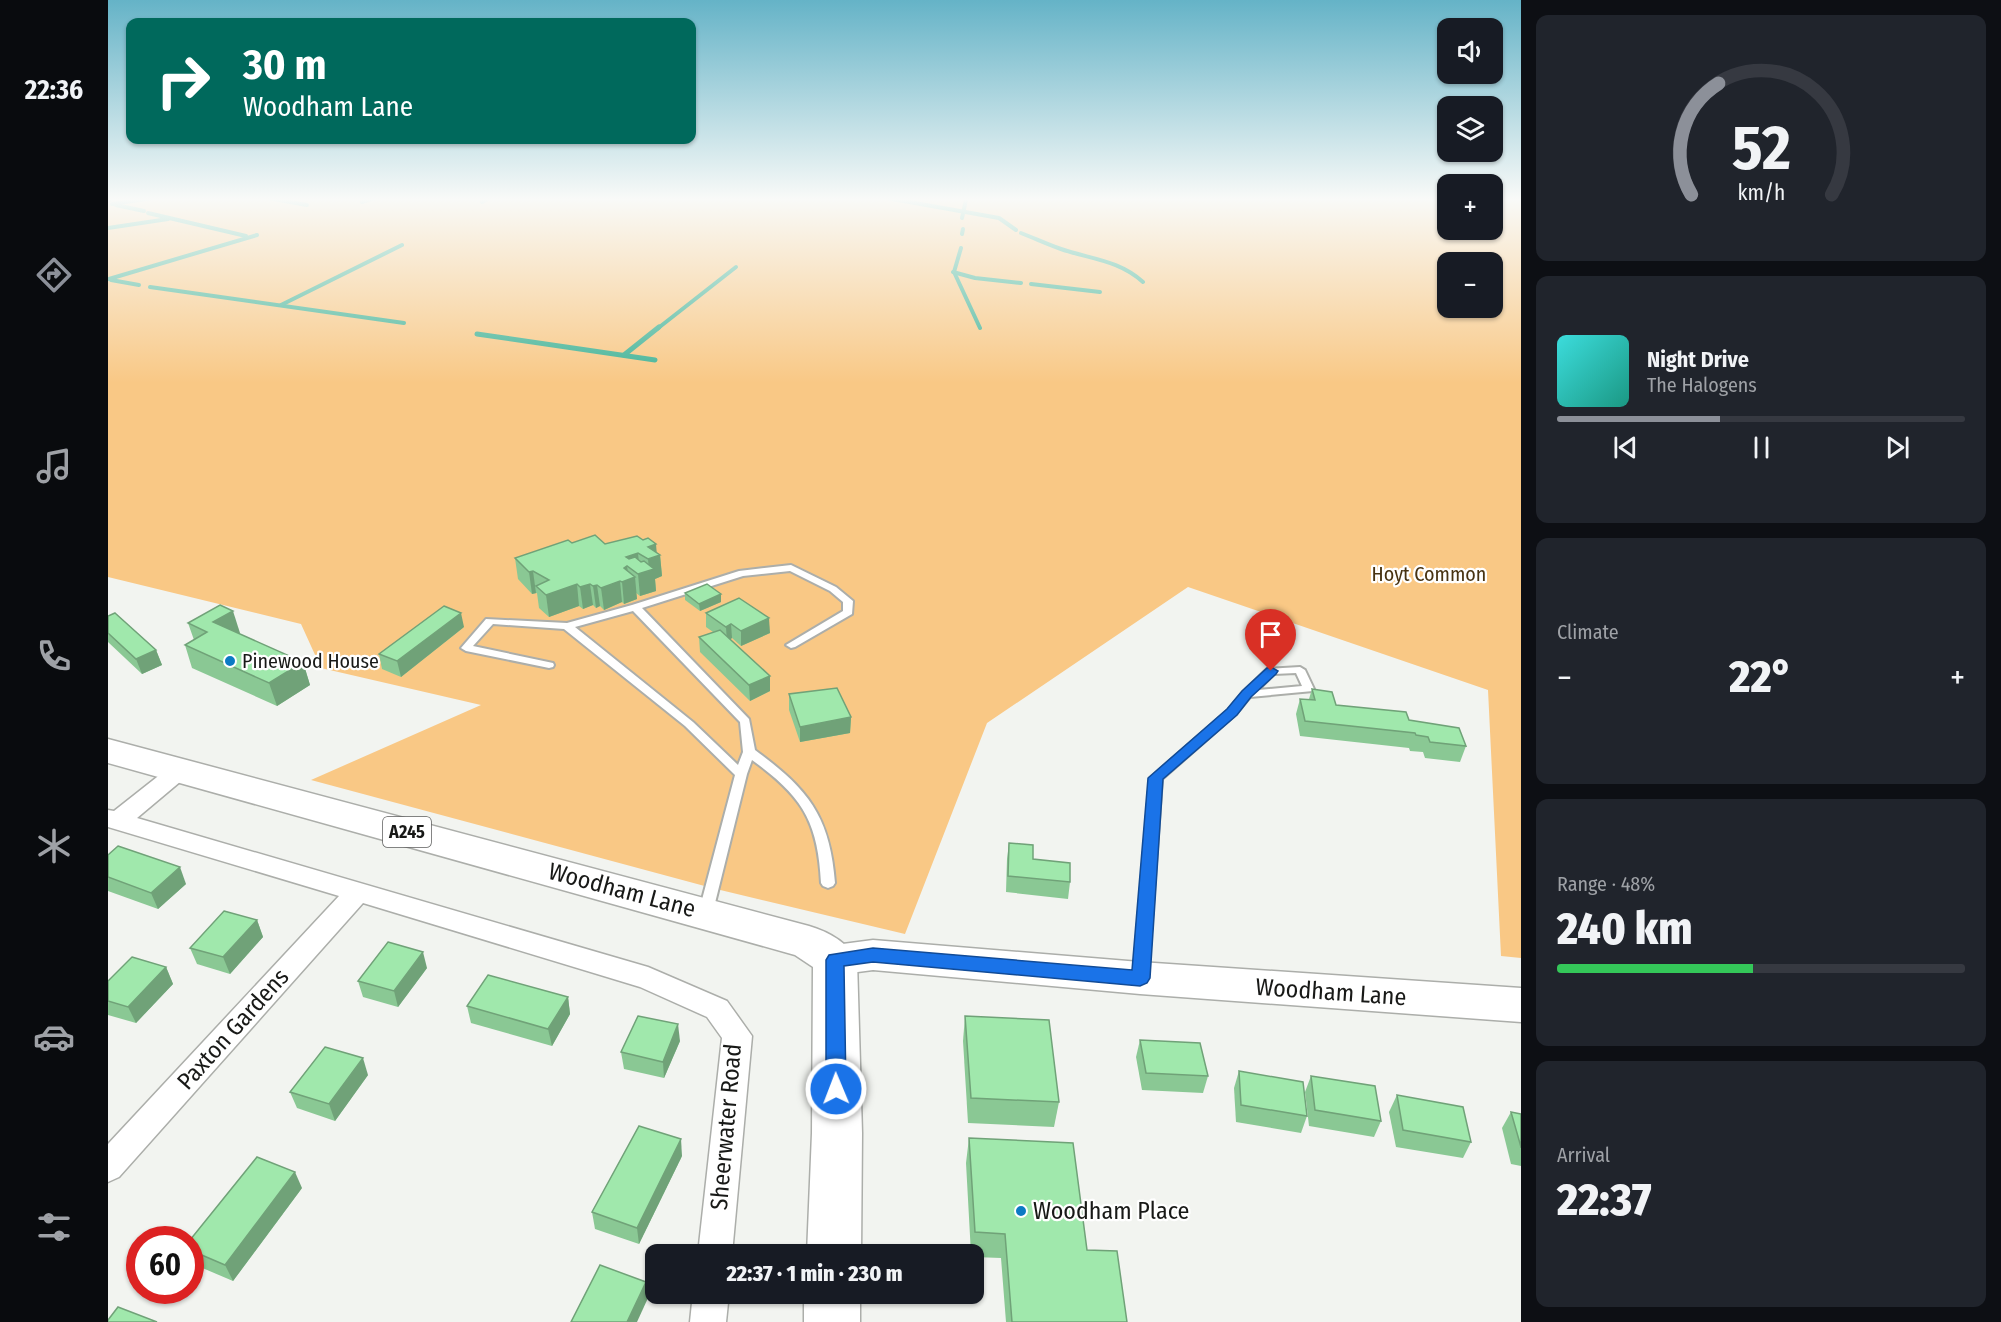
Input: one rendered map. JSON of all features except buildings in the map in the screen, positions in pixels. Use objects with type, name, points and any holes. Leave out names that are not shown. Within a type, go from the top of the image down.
[{"type":"main road","name":"Woodham Lane","points":[[108,751],[808,942],[835,960],[873,955],[1140,978],[1521,1005]]},
{"type":"main road","points":[[834,1244],[837,1132],[835,960]]},
{"type":"main road","points":[[832,1304],[832,1322]]},
{"type":"street","points":[[113,820],[179,771]]},
{"type":"street","points":[[113,820],[359,891]]},
{"type":"street","name":"Sheerwater Road","points":[[359,891],[648,978],[717,1009],[737,1036],[716,1244]]},
{"type":"street","name":"Paxton Gardens","points":[[108,1167],[359,891]]},
{"type":"street","points":[[708,1322],[710,1304]]},
{"type":"lane","points":[[549,665],[466,648],[490,621],[567,626],[742,573],[791,568],[833,589],[848,601],[848,612],[790,645]]},
{"type":"lane","points":[[635,607],[745,721],[749,752],[741,774],[705,913]]},
{"type":"lane","points":[[567,626],[689,724],[741,774]]},
{"type":"lane","points":[[1140,978],[1156,778],[1232,712],[1246,694]]},
{"type":"lane","points":[[749,752],[779,773],[810,807],[828,854],[828,883]]},
{"type":"green space","name":"Hoyt Common","points":[[108,260],[1437,260],[1437,318],[1503,318],[1503,260],[1521,260],[1521,958],[1501,956],[1488,690],[1188,587],[987,723],[905,934],[712,888],[311,780],[481,705],[321,668],[301,624],[108,577]]},
{"type":"waterway","points":[[109,279],[174,260]]},
{"type":"waterway","points":[[281,305],[372,260]]},
{"type":"waterway","points":[[954,272],[958,260]]},
{"type":"waterway","points":[[1099,260],[1124,269],[1143,282]]},
{"type":"waterway","points":[[657,329],[736,267]]},
{"type":"waterway","points":[[954,272],[975,278],[1021,283]]},
{"type":"waterway","points":[[954,272],[980,328]]},
{"type":"waterway","points":[[111,280],[139,285]]},
{"type":"waterway","points":[[1031,284],[1100,292]]},
{"type":"waterway","points":[[150,287],[404,323]]},
{"type":"waterway","points":[[624,355],[659,327]]},
{"type":"waterway","points":[[477,334],[655,360]]},
{"type":"place","name":"Pinewood House","points":[[230,661]]},
{"type":"place","name":"Woodham Place","points":[[1021,1211]]},
{"type":"route","points":[[836,1089],[835,960],[873,955],[1140,978],[1156,778],[1232,712],[1246,694],[1271,671]]}]
